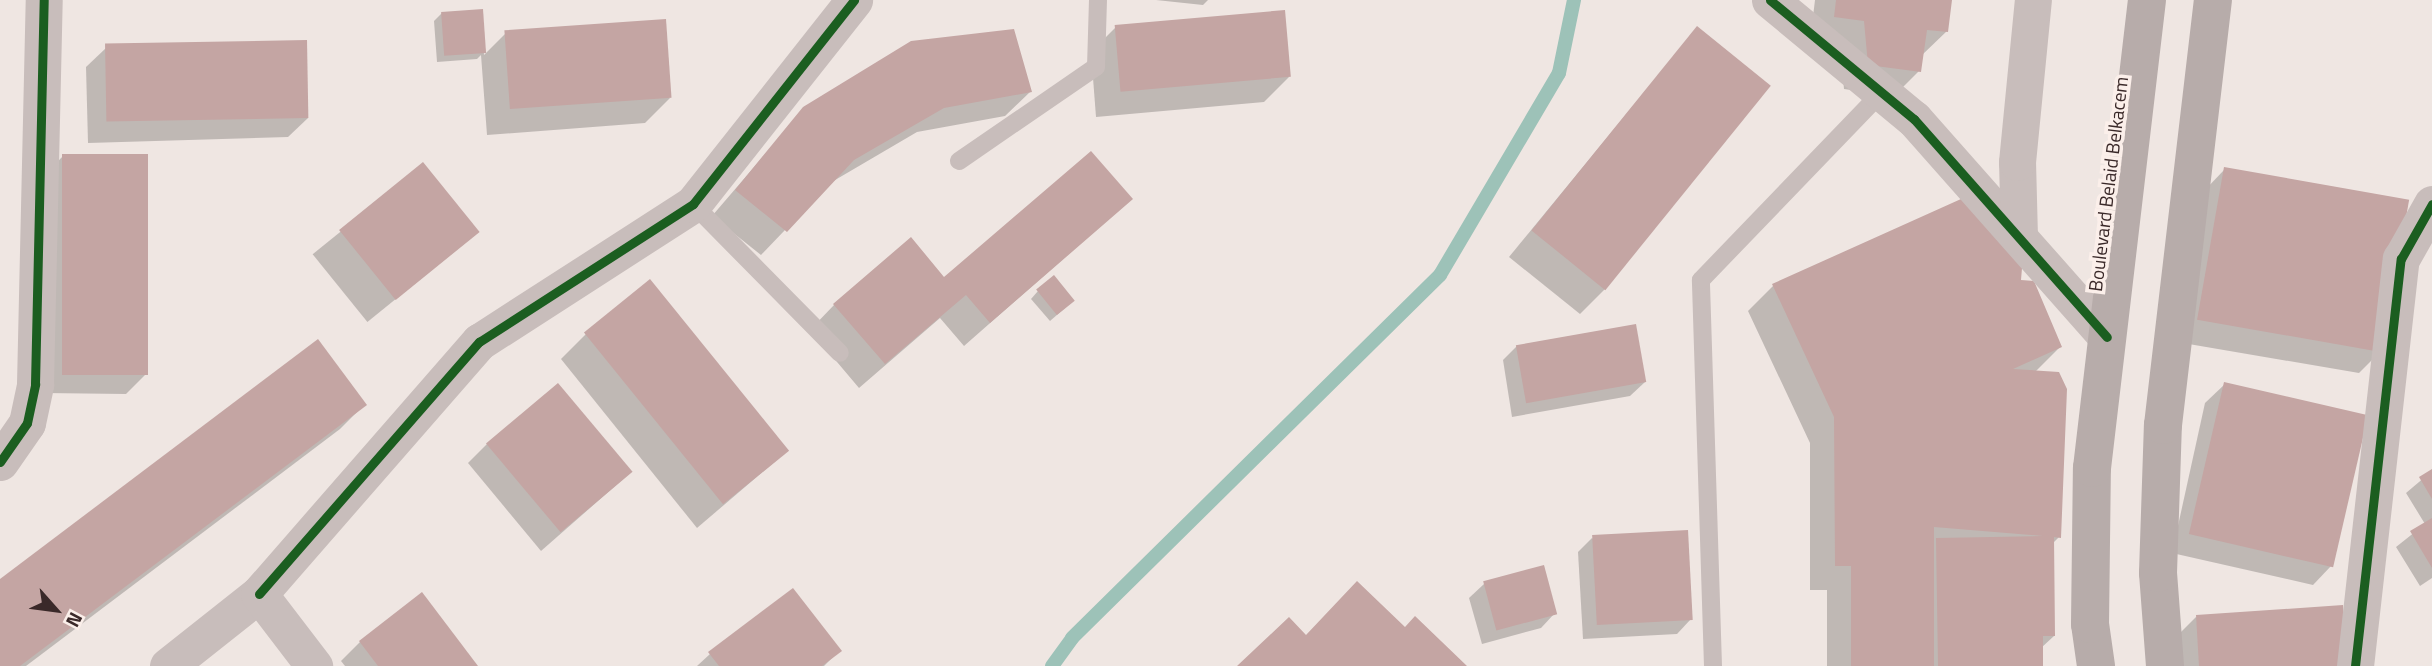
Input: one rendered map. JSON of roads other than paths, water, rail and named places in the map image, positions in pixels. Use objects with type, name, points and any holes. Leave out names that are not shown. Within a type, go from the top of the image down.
[{"type":"main road","name":"Boulevard Belaid Belkacem","points":[[2096,666],[2090,624],[2092,468],[2147,0]]},
{"type":"main road","points":[[2165,666],[2158,573],[2163,425],[2213,0]]},
{"type":"street","points":[[0,462],[27,423],[35,384],[44,0]]},
{"type":"street","points":[[168,666],[259,594],[480,342],[693,204],[854,0]]},
{"type":"street","points":[[1770,0],[1914,119],[2107,337]]},
{"type":"street","points":[[2019,237],[2017,162],[2033,0]]},
{"type":"street","points":[[2355,666],[2401,259],[2432,204]]},
{"type":"street","points":[[259,594],[314,666]]},
{"type":"lane","points":[[959,161],[1096,67],[1098,0]]},
{"type":"lane","points":[[1713,666],[1701,280],[1881,93]]},
{"type":"lane","points":[[693,204],[840,353]]},
{"type":"waterway","points":[[1052,666],[1072,638],[1440,275],[1559,73],[1574,0]]}]
